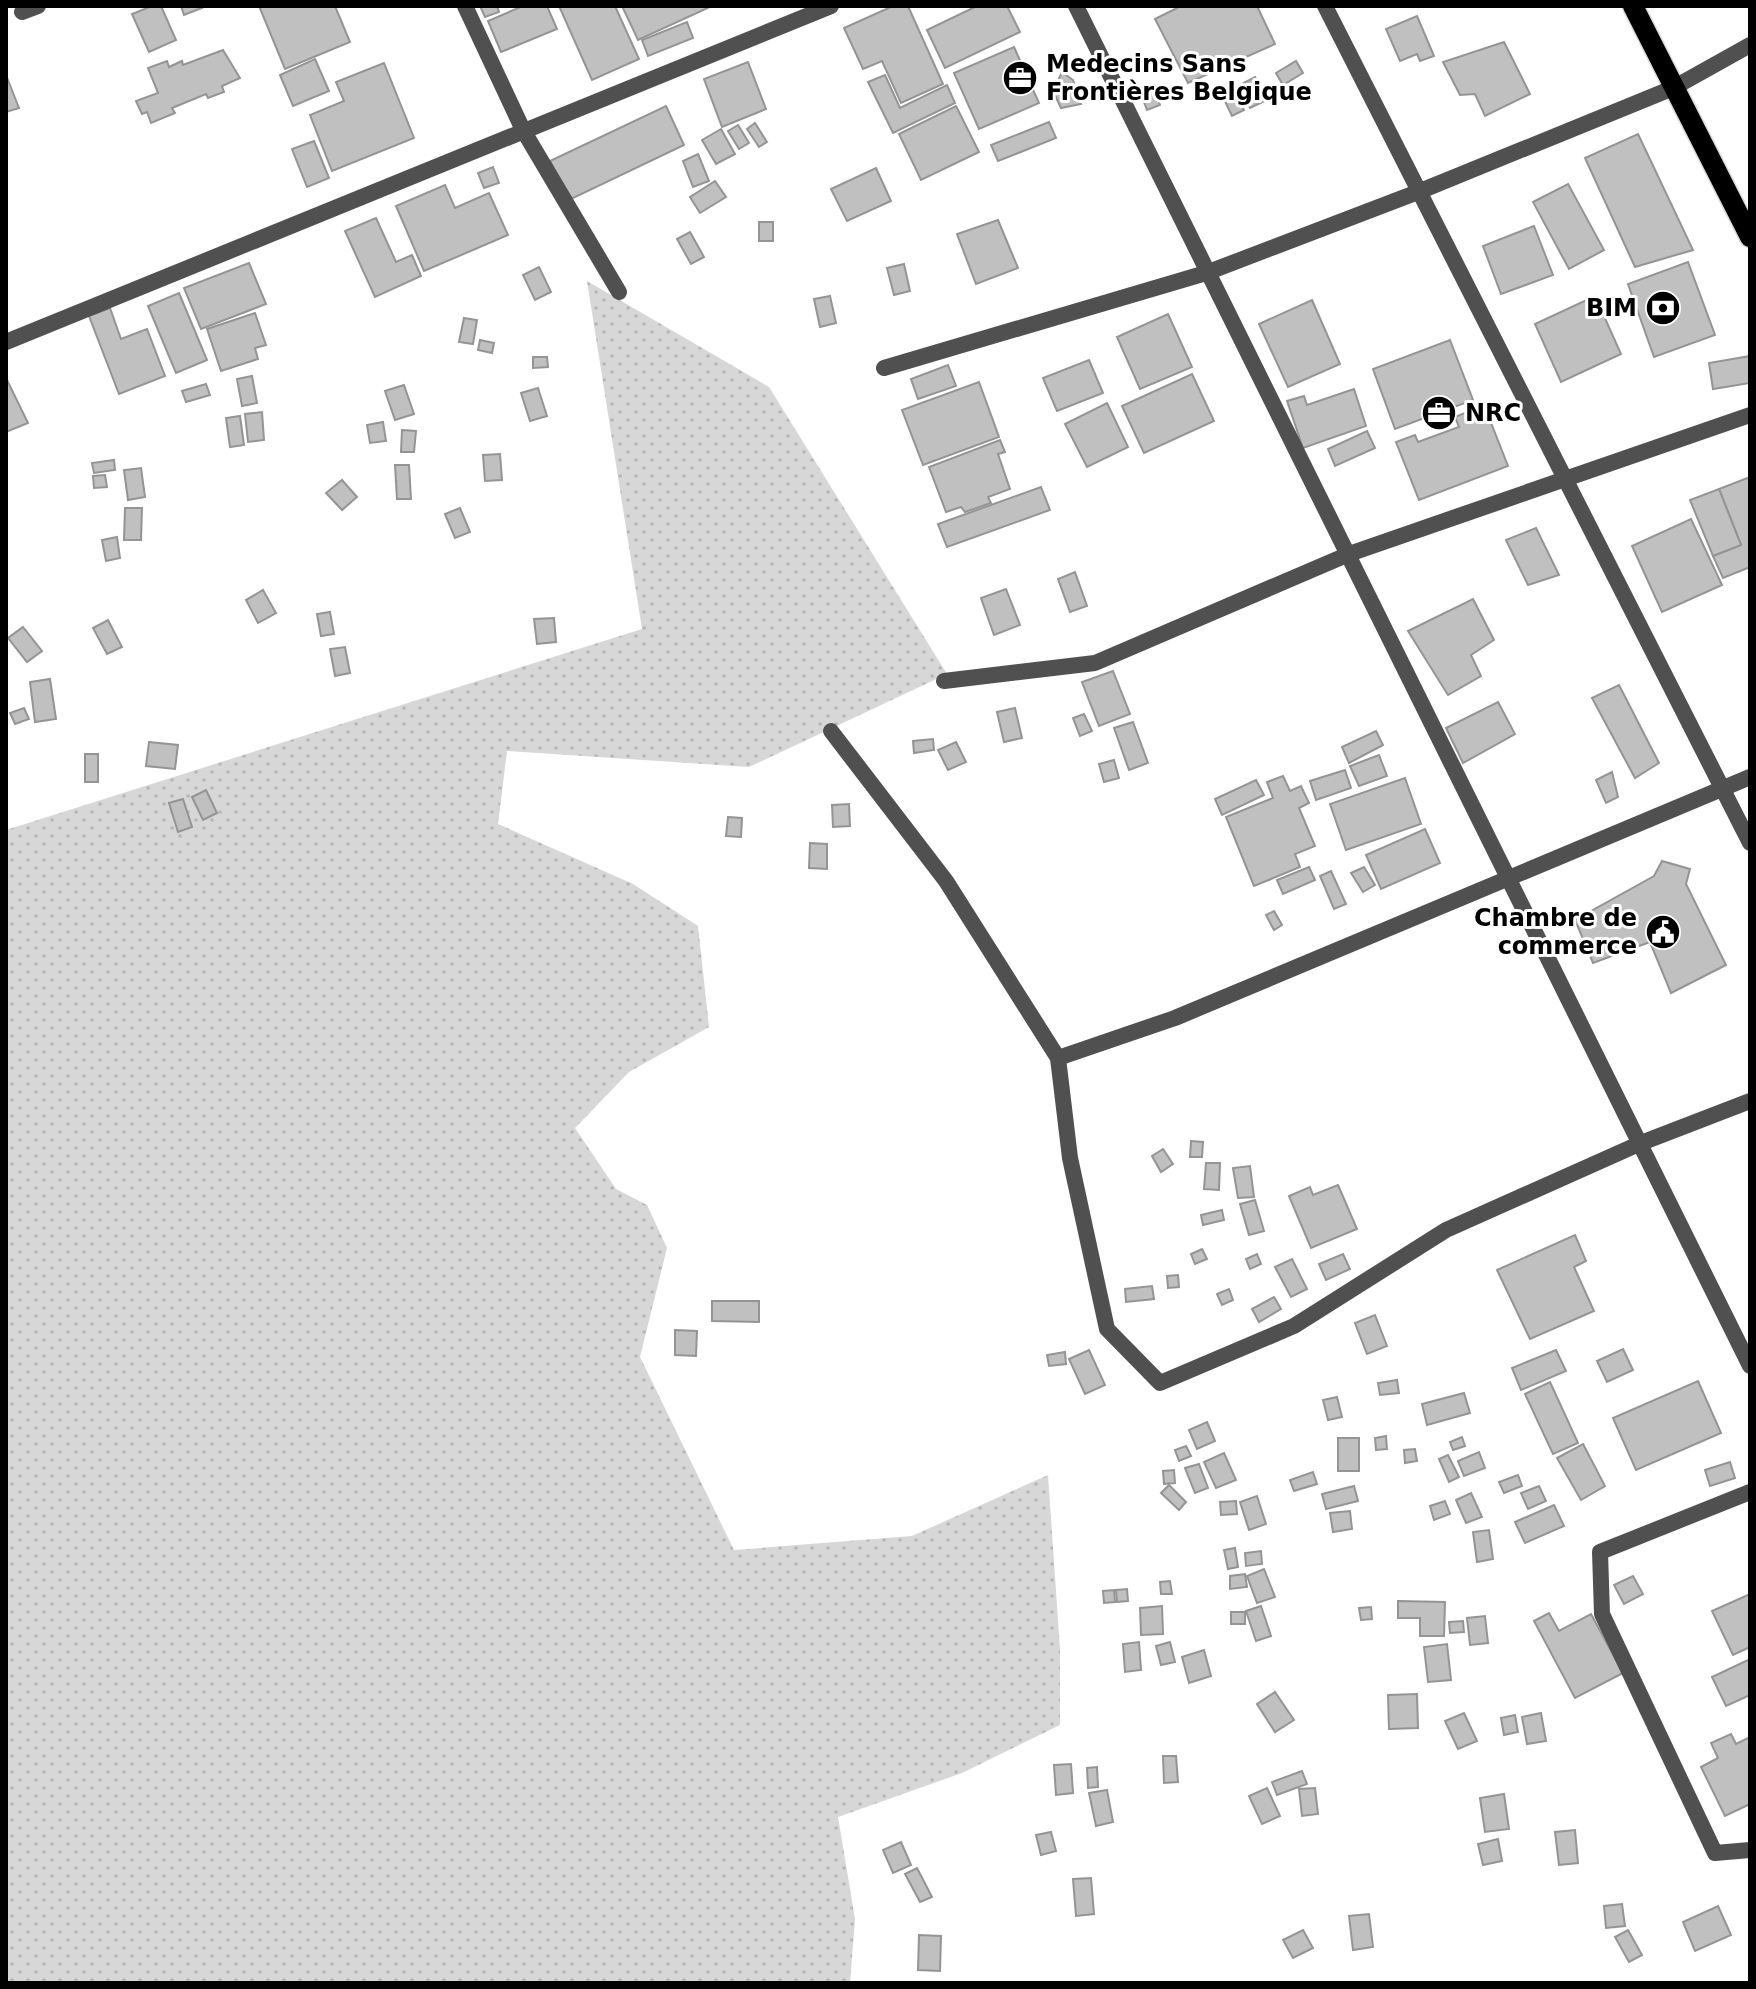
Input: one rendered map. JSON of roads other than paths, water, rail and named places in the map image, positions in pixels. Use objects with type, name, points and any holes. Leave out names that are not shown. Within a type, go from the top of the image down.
[{"type":"main road","points":[[1633,6],[1750,237]]},
{"type":"street","points":[[465,6],[523,130],[619,292]]},
{"type":"street","points":[[6,342],[831,6]]},
{"type":"street","points":[[1076,6],[1206,273],[1511,877],[1750,1366]]},
{"type":"street","points":[[1325,6],[1750,843]]},
{"type":"street","points":[[884,368],[1206,273],[1418,192],[1673,88],[1750,45]]},
{"type":"street","points":[[944,681],[1095,663],[1349,554],[1563,477],[1750,415]]},
{"type":"street","points":[[831,731],[946,881],[1058,1058],[1070,1158],[1107,1329],[1160,1383],[1294,1326],[1446,1230],[1641,1143],[1750,1101]]},
{"type":"street","points":[[1058,1058],[1175,1018],[1750,777]]},
{"type":"street","points":[[1750,1492],[1600,1552],[1602,1614],[1715,1853],[1750,1850]]},
{"type":"place","name":"Medecins Sans Frontières Belgique","points":[[1020,78]]},
{"type":"place","name":"BIM","points":[[1663,308]]},
{"type":"place","name":"NRC","points":[[1439,413]]},
{"type":"place","name":"Chambre de commerce","points":[[1663,932]]}]
